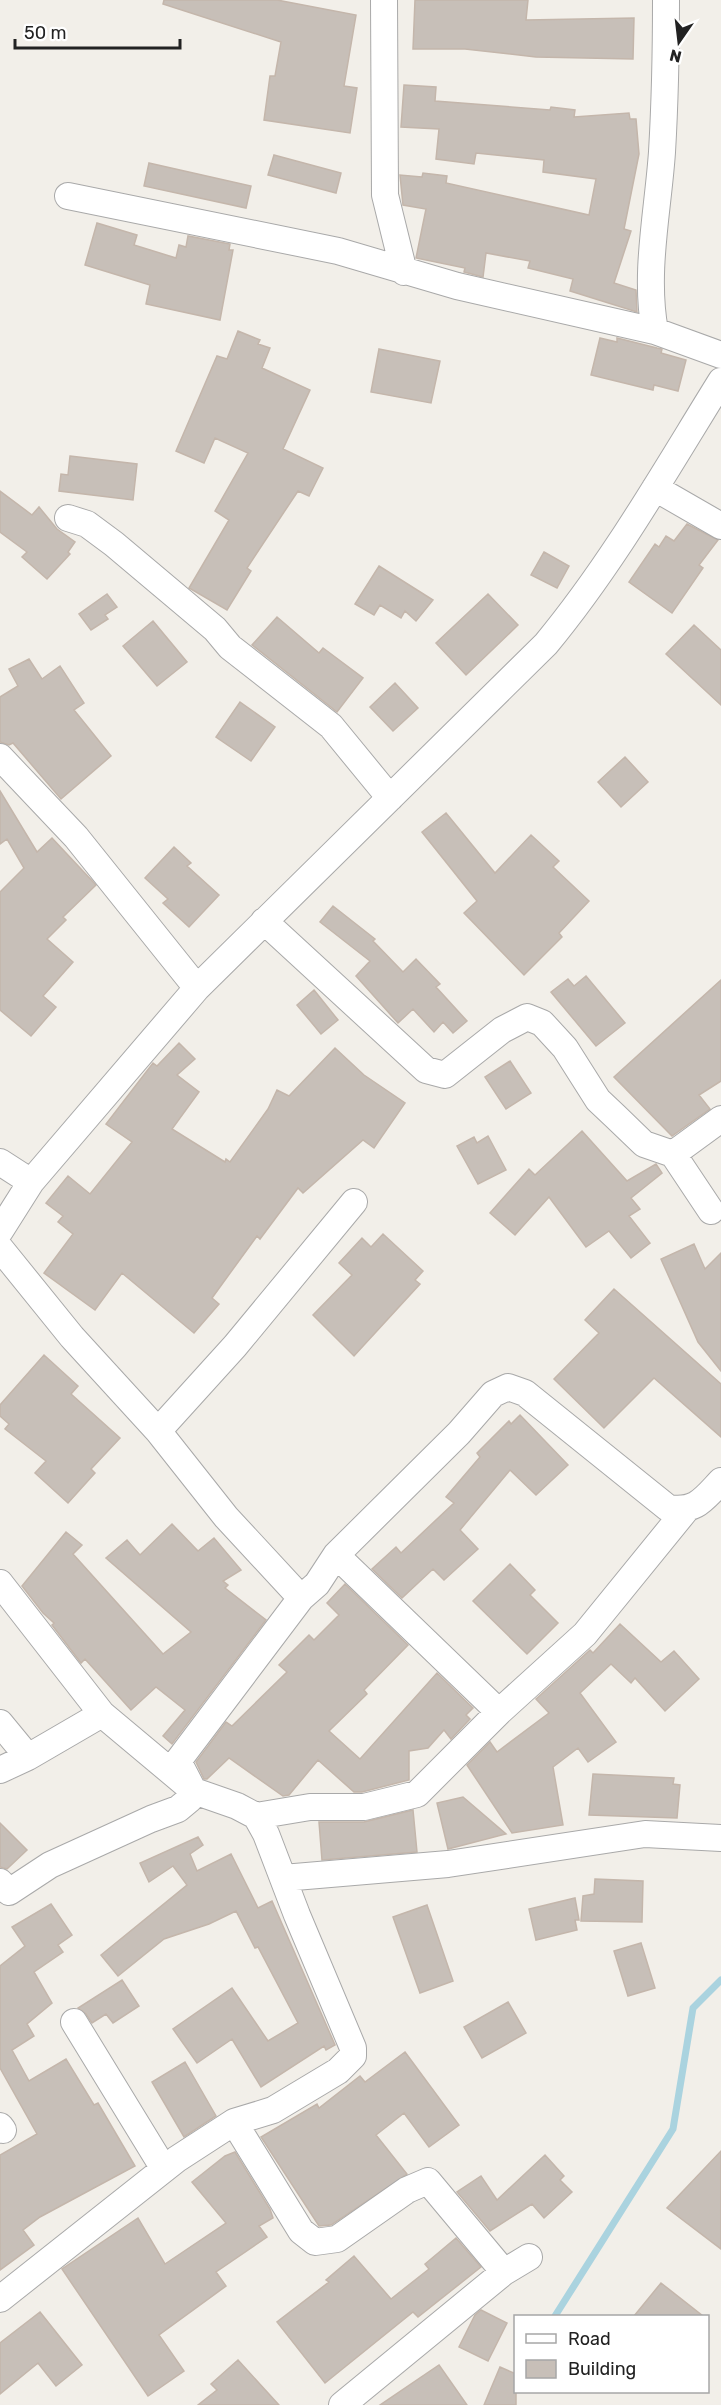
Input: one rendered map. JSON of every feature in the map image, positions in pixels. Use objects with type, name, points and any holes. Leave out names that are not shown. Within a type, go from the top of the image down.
[{"type":"street","points":[[384,0],[384,195],[404,272]]},
{"type":"street","points":[[655,331],[651,311],[656,191],[667,89],[666,0]]},
{"type":"street","points":[[68,196],[338,251],[404,272],[655,331],[721,355]]},
{"type":"street","points":[[0,1231],[32,1182],[197,988],[546,644],[598,575],[721,381]]},
{"type":"street","points":[[655,488],[721,526]]},
{"type":"street","points":[[68,519],[87,524],[114,544],[215,629],[230,647],[331,726],[390,798]]},
{"type":"street","points":[[0,758],[76,837],[197,988]]},
{"type":"street","points":[[264,921],[426,1070],[445,1075],[502,1030],[527,1017],[542,1023],[565,1048],[598,1100],[644,1144],[673,1154],[711,1211]]},
{"type":"street","points":[[673,1154],[721,1119]]},
{"type":"street","points":[[0,1162],[32,1182]]},
{"type":"street","points":[[158,1431],[235,1346],[354,1202]]},
{"type":"street","points":[[0,1248],[72,1337],[158,1431],[225,1517],[301,1598]]},
{"type":"street","points":[[194,1791],[178,1761],[301,1598],[317,1584],[336,1555],[459,1433],[494,1394],[508,1388],[525,1393],[668,1508],[685,1510]]},
{"type":"street","points":[[256,1816],[310,1807],[364,1807],[417,1794],[499,1712],[585,1634],[685,1510],[701,1503],[721,1481]]},
{"type":"street","points":[[336,1555],[499,1712]]},
{"type":"street","points":[[0,1583],[102,1714],[194,1791],[237,1806],[256,1816],[266,1834],[350,2038],[353,2056],[338,2071],[273,2110],[234,2122],[164,2169],[0,2299]]},
{"type":"street","points":[[0,1770],[28,1757],[102,1714]]},
{"type":"street","points":[[0,1723],[28,1757]]},
{"type":"street","points":[[3,1892],[50,1865],[151,1818],[178,1809],[190,1799],[194,1791]]},
{"type":"street","points":[[283,1878],[448,1864],[645,1834],[721,1838]]},
{"type":"street","points":[[74,2022],[164,2169]]},
{"type":"street","points":[[234,2122],[301,2231],[315,2242],[338,2239],[407,2190],[428,2181],[504,2272]]},
{"type":"street","points":[[342,2405],[504,2272],[529,2257]]},
{"type":"building","points":[[164,0],[277,0],[356,15],[344,86],[357,88],[350,133],[264,120],[270,76],[275,76],[281,42],[163,4]]},
{"type":"building","points":[[415,0],[528,0],[526,20],[634,18],[633,59],[536,57],[465,49],[413,49]]},
{"type":"building","points":[[404,85],[436,87],[435,101],[550,110],[551,107],[575,110],[574,117],[629,113],[630,119],[636,119],[639,154],[624,229],[631,231],[614,283],[636,290],[637,312],[570,291],[573,279],[528,268],[530,261],[486,253],[483,277],[464,272],[465,268],[416,258],[426,209],[403,205],[400,175],[422,177],[423,173],[447,176],[446,183],[589,215],[596,179],[543,172],[544,160],[476,153],[474,164],[436,159],[439,129],[401,127]]},
{"type":"building","points":[[274,155],[341,173],[336,193],[268,175]]},
{"type":"building","points":[[149,163],[251,186],[246,208],[144,186]]},
{"type":"building","points":[[97,223],[137,235],[134,245],[176,258],[179,245],[186,247],[188,236],[230,244],[229,250],[233,250],[220,320],[146,304],[150,285],[85,265]]},
{"type":"building","points":[[238,331],[260,340],[258,344],[270,348],[262,368],[310,390],[283,449],[323,468],[309,496],[298,491],[247,568],[251,571],[227,610],[189,588],[229,520],[215,511],[248,453],[215,438],[204,463],[176,451],[217,356],[227,359]]},
{"type":"building","points":[[600,338],[617,342],[617,338],[662,349],[661,353],[686,360],[678,391],[654,385],[653,390],[591,375]]},
{"type":"building","points":[[379,349],[440,361],[431,403],[371,392]]},
{"type":"building","points":[[70,456],[137,464],[133,500],[59,491],[61,474],[68,475]]},
{"type":"building","points":[[0,491],[32,515],[39,507],[57,529],[75,542],[68,552],[70,554],[47,579],[22,557],[27,552],[0,532]]},
{"type":"building","points":[[687,524],[718,540],[699,565],[703,568],[672,613],[629,582],[655,544],[659,547],[666,536],[674,541]]},
{"type":"building","points":[[544,552],[569,566],[557,588],[531,575]]},
{"type":"building","points":[[379,566],[433,600],[416,621],[405,611],[401,618],[380,605],[374,615],[355,604]]},
{"type":"building","points":[[107,594],[117,607],[105,615],[108,619],[91,630],[79,614]]},
{"type":"building","points":[[488,594],[518,625],[466,675],[436,643]]},
{"type":"building","points":[[277,617],[319,653],[323,648],[363,678],[337,712],[252,645]]},
{"type":"building","points":[[153,621],[187,662],[157,686],[123,646]]},
{"type":"building","points":[[694,625],[721,650],[721,705],[666,654]]},
{"type":"building","points":[[29,659],[42,679],[60,666],[84,703],[74,710],[111,756],[61,799],[13,743],[9,745],[0,742],[0,697],[18,686],[9,669]]},
{"type":"building","points":[[395,683],[418,708],[393,731],[370,707]]},
{"type":"building","points":[[240,702],[275,727],[251,761],[216,737]]},
{"type":"building","points":[[625,757],[648,782],[621,807],[598,782]]},
{"type":"building","points":[[0,791],[37,852],[52,838],[96,885],[63,917],[66,920],[47,939],[73,962],[43,996],[56,1007],[31,1036],[0,1010],[0,892],[24,868],[7,839],[0,844]]},
{"type":"building","points":[[446,813],[495,873],[531,835],[559,861],[553,867],[589,901],[559,933],[562,937],[524,975],[464,913],[477,901],[422,832]]},
{"type":"building","points":[[174,847],[191,863],[187,866],[219,895],[189,927],[163,903],[168,899],[145,878]]},
{"type":"building","points":[[333,906],[375,939],[373,941],[403,972],[416,959],[440,984],[436,987],[467,1021],[453,1033],[443,1022],[434,1032],[413,1009],[398,1023],[356,976],[370,961],[320,922]]},
{"type":"building","points":[[586,976],[625,1023],[596,1046],[551,992],[568,979],[574,986]]},
{"type":"building","points":[[721,980],[721,1081],[699,1095],[710,1109],[672,1136],[614,1077]]},
{"type":"building","points":[[314,990],[338,1020],[321,1034],[297,1005]]},
{"type":"building","points":[[179,1043],[195,1059],[177,1075],[199,1092],[172,1129],[225,1162],[226,1159],[230,1162],[268,1109],[277,1090],[289,1096],[335,1048],[364,1075],[405,1103],[374,1148],[363,1140],[303,1193],[298,1188],[260,1239],[257,1236],[212,1298],[219,1304],[194,1333],[122,1273],[95,1310],[44,1273],[73,1234],[58,1222],[63,1216],[46,1203],[68,1176],[90,1194],[132,1142],[106,1124],[153,1063],[157,1066]]},
{"type":"building","points":[[510,1061],[531,1093],[506,1109],[485,1077]]},
{"type":"building","points":[[582,1131],[627,1181],[656,1164],[662,1173],[631,1198],[640,1209],[629,1216],[650,1243],[631,1258],[609,1231],[586,1247],[549,1197],[515,1235],[490,1213],[529,1169],[535,1175]]},
{"type":"building","points":[[488,1136],[506,1170],[478,1184],[457,1146],[474,1137],[477,1143]]},
{"type":"building","points":[[383,1234],[423,1271],[415,1280],[420,1284],[354,1356],[313,1315],[352,1275],[339,1263],[362,1238],[371,1247]]},
{"type":"building","points":[[694,1244],[705,1269],[721,1253],[721,1371],[698,1342],[661,1259]]},
{"type":"building","points":[[614,1289],[721,1384],[721,1437],[654,1378],[604,1428],[554,1379],[599,1333],[585,1320]]},
{"type":"building","points":[[44,1355],[78,1386],[71,1394],[120,1438],[91,1469],[95,1473],[68,1503],[35,1473],[46,1461],[5,1429],[9,1424],[0,1416],[0,1405]]},
{"type":"building","points":[[520,1415],[568,1465],[536,1495],[510,1470],[460,1530],[478,1549],[444,1580],[433,1569],[402,1598],[372,1569],[396,1547],[401,1553],[454,1503],[446,1497],[480,1457],[477,1453],[509,1421],[511,1424]]},
{"type":"building","points":[[172,1524],[198,1551],[214,1538],[241,1570],[223,1581],[228,1585],[225,1588],[266,1620],[172,1744],[163,1736],[185,1710],[156,1687],[131,1710],[85,1659],[81,1663],[52,1625],[54,1623],[22,1586],[66,1532],[82,1545],[73,1554],[163,1654],[191,1632],[106,1558],[127,1540],[140,1555]]},
{"type":"building","points":[[510,1564],[535,1590],[530,1595],[558,1623],[527,1654],[473,1601]]},
{"type":"building","points":[[345,1584],[408,1645],[364,1690],[367,1694],[329,1731],[360,1759],[437,1673],[473,1708],[466,1715],[470,1719],[451,1739],[444,1730],[428,1748],[409,1751],[409,1780],[362,1792],[354,1792],[318,1760],[289,1795],[283,1796],[229,1758],[207,1779],[204,1779],[196,1762],[226,1722],[232,1726],[287,1672],[279,1665],[309,1635],[314,1640],[339,1615],[327,1603]]},
{"type":"building","points":[[620,1624],[661,1662],[674,1651],[699,1679],[665,1711],[635,1678],[631,1683],[611,1664],[580,1693],[616,1742],[588,1762],[578,1748],[553,1767],[563,1825],[512,1833],[467,1765],[490,1742],[497,1752],[549,1713],[536,1699],[590,1650],[593,1653]]},
{"type":"building","points":[[593,1774],[674,1778],[673,1784],[680,1785],[677,1818],[589,1815]]},
{"type":"building","points":[[463,1797],[506,1834],[448,1849],[437,1803]]},
{"type":"building","points":[[413,1810],[417,1852],[322,1860],[319,1822],[364,1822]]},
{"type":"building","points":[[0,1823],[27,1850],[7,1869],[0,1867]]},
{"type":"building","points":[[198,1837],[203,1845],[190,1854],[197,1871],[231,1854],[258,1908],[272,1901],[335,2045],[326,2050],[324,2046],[261,2087],[232,2039],[197,2063],[173,2029],[232,1988],[268,2041],[298,2023],[258,1947],[255,1948],[236,1911],[209,1924],[164,1939],[118,1976],[101,1955],[187,1885],[173,1866],[149,1882],[140,1863]]},
{"type":"building","points":[[595,1879],[643,1881],[642,1922],[581,1921],[583,1896],[594,1894]]},
{"type":"building","points":[[575,1898],[579,1920],[575,1920],[577,1930],[536,1940],[529,1909]]},
{"type":"building","points":[[51,1904],[72,1935],[58,1945],[63,1952],[34,1972],[52,2003],[27,2024],[34,2036],[12,2050],[29,2081],[66,2059],[94,2105],[98,2103],[135,2166],[40,2217],[23,2230],[34,2245],[0,2270],[0,2155],[37,2134],[0,2068],[0,1966],[25,1946],[12,1927]]},
{"type":"building","points":[[427,1905],[453,1981],[420,1993],[393,1917]]},
{"type":"building","points":[[641,1943],[655,1988],[628,1996],[614,1951]]},
{"type":"building","points":[[122,1980],[139,2006],[113,2023],[106,2014],[92,2023],[78,2008]]},
{"type":"building","points":[[508,2002],[526,2033],[482,2058],[464,2027]]},
{"type":"building","points":[[405,2052],[459,2125],[429,2147],[404,2113],[376,2135],[407,2174],[331,2225],[319,2226],[261,2137],[317,2104],[319,2108],[360,2076],[365,2082]]},
{"type":"building","points":[[185,2062],[216,2116],[184,2137],[152,2082]]},
{"type":"building","points":[[721,2151],[721,2249],[667,2208]]},
{"type":"building","points":[[235,2152],[270,2209],[273,2218],[259,2226],[267,2237],[216,2272],[226,2286],[159,2335],[184,2371],[148,2396],[62,2269],[138,2218],[165,2264],[226,2223],[192,2182],[225,2156]]},
{"type":"building","points":[[545,2155],[564,2176],[560,2180],[572,2192],[544,2218],[532,2204],[490,2231],[457,2192],[481,2176],[497,2200]]},
{"type":"building","points":[[456,2238],[481,2267],[418,2317],[413,2312],[325,2383],[277,2322],[329,2282],[326,2280],[354,2256],[391,2299],[429,2269],[425,2264]]},
{"type":"building","points":[[661,2283],[702,2315],[635,2315]]},
{"type":"building","points":[[481,2310],[507,2323],[488,2361],[459,2347],[475,2315]]},
{"type":"building","points":[[40,2312],[82,2365],[56,2386],[38,2363],[0,2394],[0,2343]]},
{"type":"building","points":[[238,2360],[279,2405],[198,2405],[217,2390],[211,2384]]},
{"type":"building","points":[[439,2365],[467,2405],[380,2405]]},
{"type":"building","points":[[500,2367],[514,2373],[516,2405],[484,2405]]},
{"type":"waterway","points":[[556,2315],[673,2129],[693,2008],[721,1980]]}]
